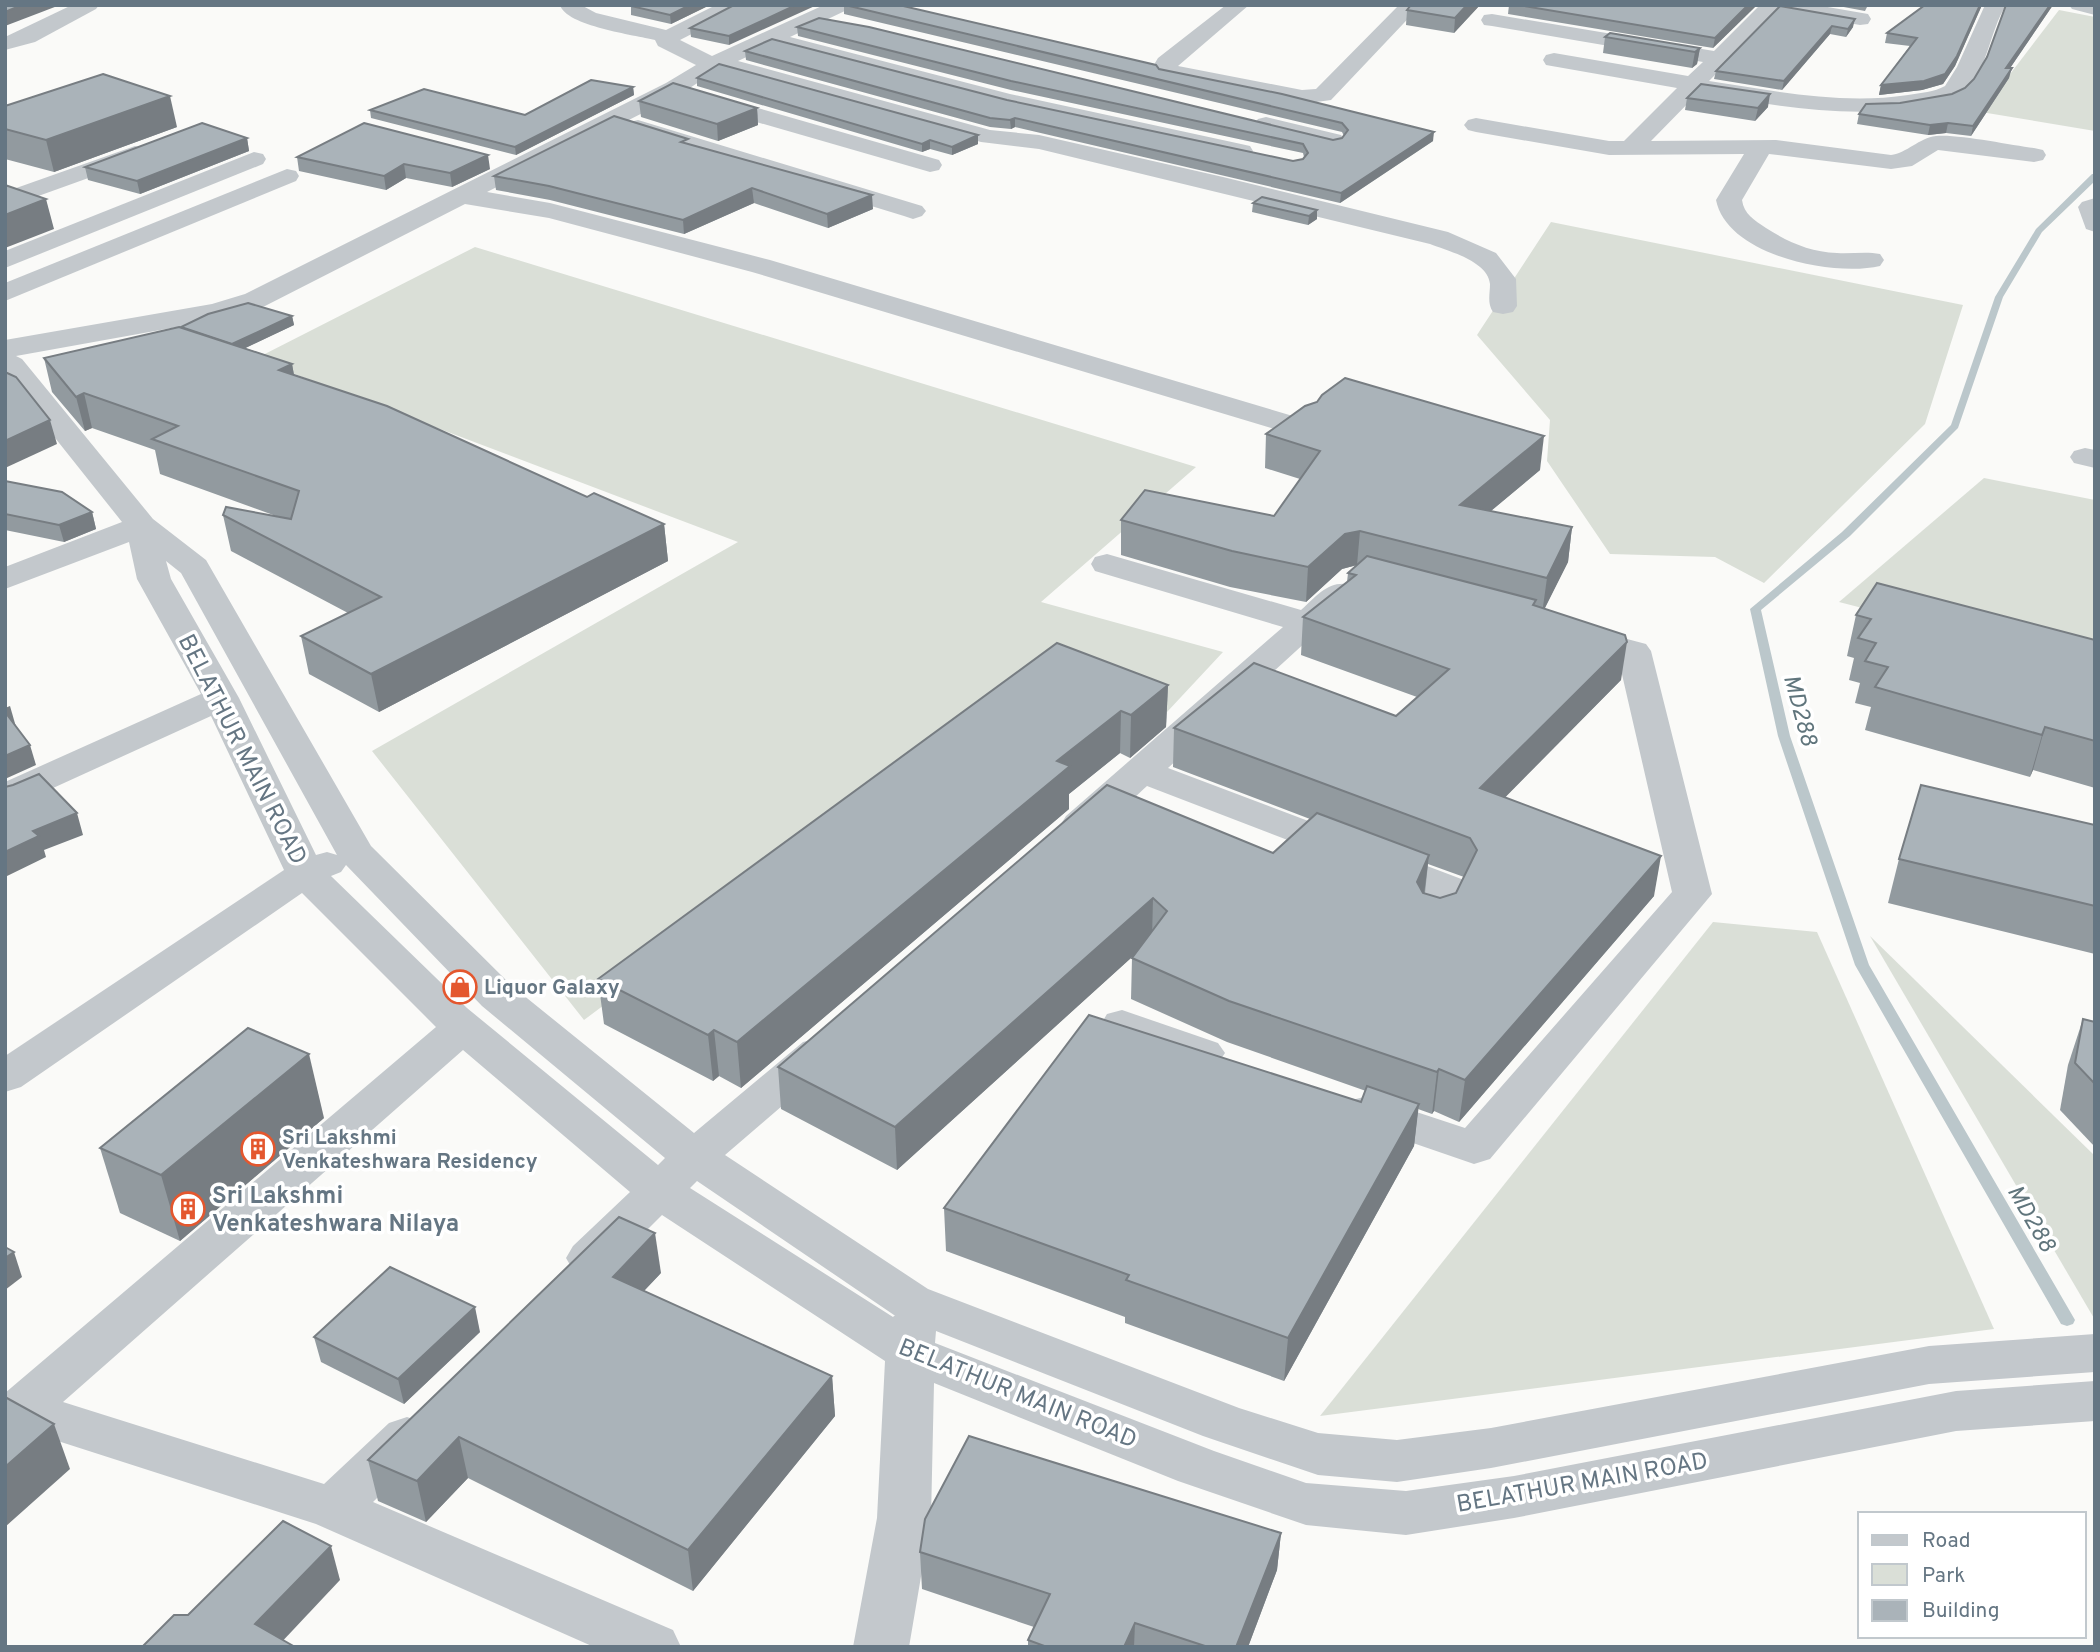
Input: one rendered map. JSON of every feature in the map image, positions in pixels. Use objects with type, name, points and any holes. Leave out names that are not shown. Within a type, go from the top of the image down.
[{"type":"street","points":[[5,44],[27,37],[89,5]]},
{"type":"street","points":[[570,5],[570,8],[589,18],[668,37],[733,5]]},
{"type":"street","points":[[5,349],[216,312],[255,300],[614,120],[715,63],[842,5]]},
{"type":"street","points":[[1239,5],[1166,63],[1167,71],[1302,97],[1323,95],[1410,5]]},
{"type":"street","points":[[1630,148],[1772,5]]},
{"type":"street","points":[[1777,5],[1866,12]]},
{"type":"street","points":[[1554,60],[1794,100],[1874,107],[1897,106],[1954,91],[1996,5]]},
{"type":"street","points":[[2079,5],[2095,9]]},
{"type":"street","points":[[1846,39],[1866,12]]},
{"type":"street","points":[[818,17],[857,25]]},
{"type":"street","points":[[1492,20],[1715,62],[1768,80],[1794,100]]},
{"type":"street","points":[[1714,30],[1742,34]]},
{"type":"street","points":[[668,37],[666,41],[672,46],[715,63],[989,137],[1039,142],[1223,184],[1438,238],[1487,258],[1503,279],[1503,306]]},
{"type":"street","points":[[770,38],[1008,100],[1259,155]]},
{"type":"street","points":[[674,88],[692,97],[930,165]]},
{"type":"street","points":[[1242,118],[1333,140]]},
{"type":"street","points":[[614,120],[913,211]]},
{"type":"street","points":[[1476,125],[1569,143],[1630,148],[1802,149],[1891,162],[1903,161],[1926,145],[1937,143],[2034,155]]},
{"type":"street","points":[[5,201],[155,145]]},
{"type":"street","points":[[1760,147],[1728,201],[1732,211],[1756,233],[1793,255],[1844,262],[1871,260]]},
{"type":"street","points":[[483,157],[521,167]]},
{"type":"street","points":[[5,260],[254,159]]},
{"type":"street","points":[[5,293],[287,176]]},
{"type":"street","points":[[465,196],[550,211],[761,266],[1302,428]]},
{"type":"street","points":[[2095,206],[2091,207],[2095,224]]},
{"type":"street","name":"BELATHUR MAIN ROAD","points":[[5,361],[12,366],[142,526],[194,567],[355,852],[497,996],[694,1157],[911,1302],[1221,1422],[1318,1454],[1397,1461],[1491,1448],[1929,1365],[2095,1353]]},
{"type":"street","points":[[5,579],[142,526]]},
{"type":"street","name":"BELATHUR MAIN ROAD","points":[[142,526],[154,579],[220,698],[306,873],[463,1026],[659,1191],[910,1353],[1196,1466],[1306,1504],[1406,1513],[1514,1497],[1956,1411],[2085,1402]]},
{"type":"street","points":[[1107,565],[1307,623]]},
{"type":"street","points":[[1049,852],[1356,578],[1370,582]]},
{"type":"street","points":[[1331,1098],[1474,1148],[1692,894],[1634,651],[1541,626]]},
{"type":"street","points":[[5,796],[220,698]]},
{"type":"street","points":[[1142,771],[1450,889],[1435,923]]},
{"type":"street","points":[[5,1077],[306,873],[355,852]]},
{"type":"street","points":[[1122,1024],[1240,1066]]},
{"type":"street","points":[[13,1405],[463,1026]]},
{"type":"street","points":[[560,1287],[694,1157],[842,1031]]},
{"type":"street","points":[[881,1647],[904,1518],[911,1302]]},
{"type":"street","points":[[270,1540],[321,1505],[442,1402]]},
{"type":"street","points":[[13,1405],[321,1505],[653,1647]]},
{"type":"green space","points":[[2059,10],[2095,17],[2095,131],[1981,112]]},
{"type":"green space","points":[[1551,222],[1963,305],[1925,424],[1764,583],[1715,557],[1610,554],[1547,461],[1550,420],[1477,335]]},
{"type":"green space","points":[[475,247],[1196,467],[1041,602],[1223,652],[1167,712],[1044,676],[584,1020],[372,751],[738,542],[255,359]]},
{"type":"green space","points":[[1984,478],[2095,500],[2095,668],[1839,602]]},
{"type":"green space","points":[[1713,922],[1817,932],[1994,1329],[1320,1416]]},
{"type":"green space","points":[[1870,936],[2095,1156],[2095,1320]]},
{"type":"building","points":[[5,5],[22,5],[5,12]]},
{"type":"building","points":[[632,5],[690,5],[670,15]]},
{"type":"building","points":[[734,5],[796,5],[729,36],[690,28]]},
{"type":"building","points":[[845,5],[899,5],[1156,65],[1159,69],[1282,94],[1434,132],[1341,193],[1015,118],[990,118],[745,51],[772,39],[1007,100],[1293,161],[1303,159],[1308,153],[1303,144],[1011,81],[797,27],[819,18],[869,27],[1333,140],[1342,138],[1348,130],[1342,123]]},
{"type":"building","points":[[1411,5],[1467,5],[1455,18],[1407,10]]},
{"type":"building","points":[[1518,5],[1748,5],[1715,38]]},
{"type":"building","points":[[1925,5],[1980,5],[1957,56],[1945,74],[1924,81],[1881,85],[1917,38],[1887,33]]},
{"type":"building","points":[[2006,5],[2050,5],[2006,68],[2012,68],[1973,126],[1948,123],[1930,125],[1859,114],[1866,104],[1900,103],[1952,94],[1965,88],[1974,79],[1987,57]]},
{"type":"building","points":[[1780,6],[1855,19],[1848,29],[1832,26],[1784,81],[1716,71]]},
{"type":"building","points":[[1610,33],[1700,48],[1695,52],[1605,37]]},
{"type":"building","points":[[719,64],[978,135],[952,147],[930,140],[922,144],[697,78]]},
{"type":"building","points":[[103,74],[170,96],[46,140],[5,129],[5,106]]},
{"type":"building","points":[[591,80],[633,87],[515,147],[370,110],[424,89],[525,115]]},
{"type":"building","points":[[673,83],[757,108],[717,124],[639,101]]},
{"type":"building","points":[[1701,84],[1770,94],[1758,108],[1687,98]]},
{"type":"building","points":[[614,116],[688,139],[681,142],[872,195],[827,214],[752,188],[683,220],[549,186],[494,176]]},
{"type":"building","points":[[202,123],[247,138],[137,181],[85,167]]},
{"type":"building","points":[[364,123],[488,155],[450,173],[404,164],[384,176],[297,157]]},
{"type":"building","points":[[5,185],[46,199],[5,215]]},
{"type":"building","points":[[1262,197],[1317,210],[1309,216],[1253,203]]},
{"type":"building","points":[[248,303],[292,316],[232,344],[181,327],[208,314]]},
{"type":"building","points":[[179,327],[292,364],[279,370],[387,406],[587,497],[594,493],[664,524],[371,674],[301,636],[381,597],[223,515],[226,507],[291,519],[299,491],[152,439],[178,426],[84,393],[76,397],[44,358]]},
{"type":"building","points":[[5,372],[16,377],[50,420],[5,441]]},
{"type":"building","points":[[1345,378],[1544,436],[1460,505],[1572,527],[1547,578],[1360,531],[1345,534],[1308,567],[1232,551],[1121,520],[1145,490],[1274,516],[1320,451],[1266,434],[1305,406],[1317,402]]},
{"type":"building","points":[[5,481],[62,492],[92,512],[59,525],[5,514]]},
{"type":"building","points":[[1367,556],[1536,600],[1533,605],[1625,635],[1627,642],[1480,788],[1661,856],[1465,1080],[1439,1069],[1437,1072],[1229,1001],[1132,958],[1167,911],[1153,898],[895,1127],[778,1067],[1107,785],[1273,853],[1317,813],[1429,855],[1417,882],[1423,893],[1440,898],[1456,893],[1477,850],[1470,838],[1174,728],[1254,663],[1396,716],[1449,669],[1303,617],[1356,575],[1348,573]]},
{"type":"building","points":[[1877,583],[2095,640],[2095,741],[2045,727],[2042,735],[1875,687],[1888,667],[1865,661],[1876,643],[1858,638],[1871,619],[1856,615]]},
{"type":"building","points":[[1057,643],[1168,685],[1131,715],[1121,711],[1057,761],[1070,766],[737,1042],[714,1030],[708,1035],[598,979]]},
{"type":"building","points":[[5,712],[30,745],[5,756]]},
{"type":"building","points":[[39,774],[77,813],[33,831],[39,836],[5,852],[5,787]]},
{"type":"building","points":[[1921,785],[2095,825],[2095,906],[1899,859]]},
{"type":"building","points":[[1089,1015],[1361,1102],[1367,1086],[1419,1104],[1288,1338],[1126,1280],[1129,1275],[944,1208]]},
{"type":"building","points":[[2083,1019],[2095,1022],[2095,1084],[2075,1063]]},
{"type":"building","points":[[248,1028],[309,1054],[161,1175],[100,1148]]},
{"type":"building","points":[[619,1217],[655,1233],[613,1277],[832,1376],[688,1550],[459,1437],[417,1481],[368,1460]]},
{"type":"building","points":[[5,1247],[14,1252],[5,1258]]},
{"type":"building","points":[[390,1267],[475,1307],[398,1379],[314,1337]]},
{"type":"building","points":[[5,1397],[54,1424],[5,1467]]},
{"type":"building","points":[[969,1436],[1281,1533],[1236,1647],[1208,1647],[1135,1623],[1124,1647],[1047,1647],[1028,1640],[1050,1594],[920,1552],[925,1519]]},
{"type":"building","points":[[283,1521],[331,1546],[255,1624],[295,1647],[142,1647],[174,1615],[188,1615]]},
{"type":"waterway","name":"MD288","points":[[2067,1320],[1862,965],[1784,736],[1755,609],[1846,534],[1955,426],[1999,297],[2039,231],[2095,176]]},
{"type":"place","name":"Liquor Galaxy","points":[[460,987]]},
{"type":"place","name":"Sri Lakshmi Venkateshwara Residency","points":[[258,1149]]},
{"type":"place","name":"Sri Lakshmi Venkateshwara Nilaya","points":[[188,1209]]}]
